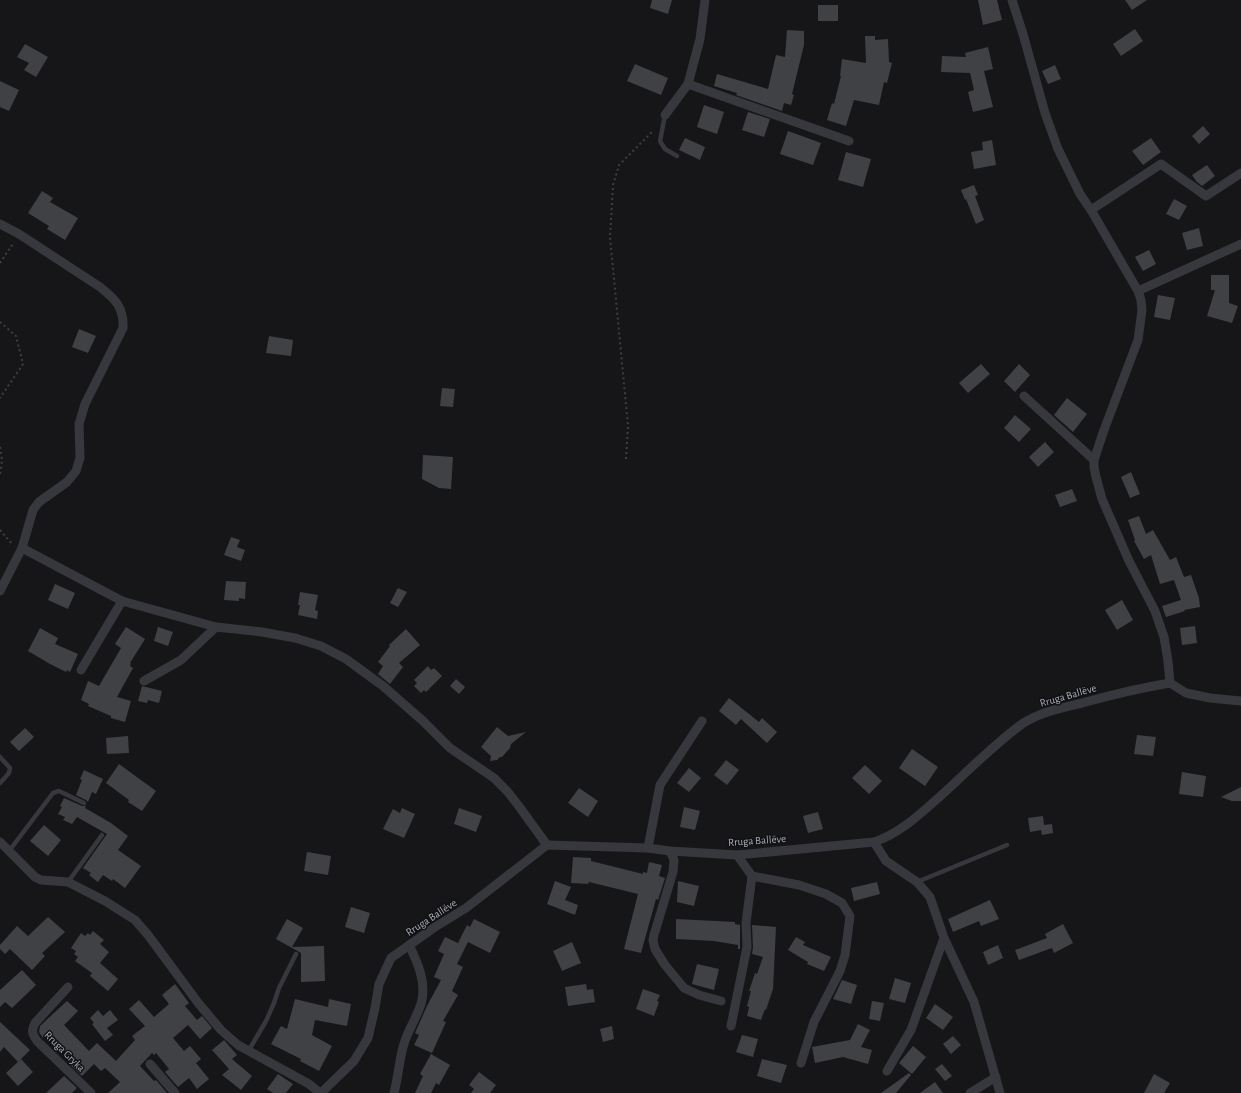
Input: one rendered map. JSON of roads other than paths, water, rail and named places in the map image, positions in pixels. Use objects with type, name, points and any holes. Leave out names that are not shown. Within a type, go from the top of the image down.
[{"type":"street","points":[[665,115],[688,84],[700,39],[705,0]]},
{"type":"street","points":[[1012,0],[1045,113],[1058,150],[1080,194],[1091,210],[1138,292],[1142,310],[1138,340],[1094,460],[1096,477],[1102,499],[1129,561],[1157,617],[1166,649],[1170,683],[1186,693],[1210,698],[1241,701]]},
{"type":"street","points":[[688,84],[849,141]]},
{"type":"street","points":[[1091,210],[1161,164],[1206,196],[1241,172]]},
{"type":"street","points":[[0,224],[19,234],[100,287],[112,297],[124,316],[123,328],[85,404],[79,424],[80,458],[76,471],[67,482],[39,502],[33,510],[21,550],[0,591]]},
{"type":"street","points":[[1138,292],[1241,244]]},
{"type":"street","points":[[1024,396],[1094,460]]},
{"type":"street","points":[[21,550],[122,602],[216,626],[295,638],[322,646],[346,658],[383,686],[423,721],[450,748],[494,778],[511,796],[547,845]]},
{"type":"street","points":[[81,670],[122,602]]},
{"type":"street","points":[[144,681],[181,660],[216,626]]},
{"type":"street","name":"Rruga Ballëve","points":[[320,1093],[354,1061],[368,1038],[379,984],[391,958],[466,908],[547,845],[648,848],[670,851],[737,855],[874,842],[883,839],[914,820],[1022,724],[1037,716],[1052,711],[1134,689],[1170,683]]},
{"type":"street","points":[[648,848],[660,785],[702,721]]},
{"type":"street","points":[[0,842],[35,877],[42,880],[68,882],[134,920],[148,935],[199,1004],[221,1030],[238,1045],[309,1084],[320,1093]]},
{"type":"street","points":[[874,842],[886,860],[917,882],[930,897],[944,938],[974,1002],[1000,1093]]},
{"type":"street","points":[[670,851],[674,860],[673,872],[654,935],[654,945],[666,966],[686,990],[721,1001]]},
{"type":"street","points":[[731,1026],[747,947],[746,923],[752,876],[737,855]]},
{"type":"street","points":[[752,876],[799,885],[826,894],[842,903],[850,916],[845,955],[840,971],[814,1022],[801,1063]]},
{"type":"street","points":[[887,1071],[911,1030],[944,938]]},
{"type":"street","points":[[394,1093],[402,1049],[408,1031],[421,1004],[423,989],[419,969],[409,945]]},
{"type":"street","name":"Rruga Gryka","points":[[68,987],[35,1023],[32,1028],[33,1035],[37,1041],[91,1093]]},
{"type":"street","points":[[150,1064],[175,1093]]},
{"type":"street","points":[[970,1093],[996,1077]]},
{"type":"lane","points":[[665,115],[660,141],[665,149],[677,156]]},
{"type":"lane","points":[[0,757],[10,768],[9,773],[0,784]]},
{"type":"lane","points":[[9,851],[53,794],[59,791],[84,804]]},
{"type":"lane","points":[[68,882],[102,835]]},
{"type":"lane","points":[[917,882],[1007,845]]},
{"type":"lane","points":[[249,1050],[266,1021],[279,988],[296,954]]}]
